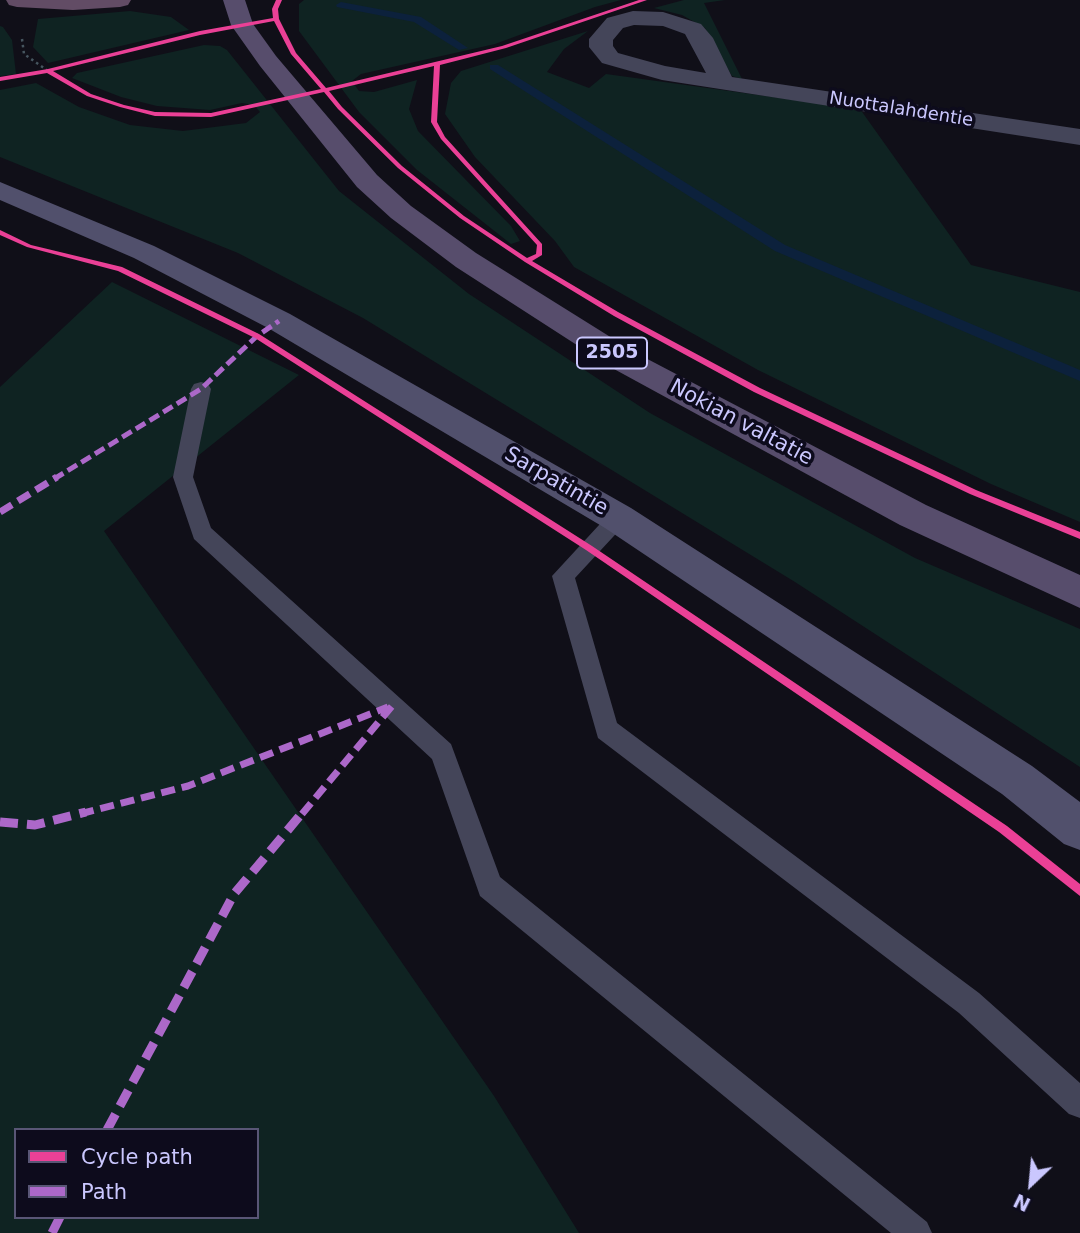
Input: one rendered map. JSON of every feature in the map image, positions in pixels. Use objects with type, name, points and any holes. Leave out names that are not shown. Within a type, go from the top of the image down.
[{"type":"highway","points":[[17,0],[73,3],[120,0]]},
{"type":"main road","name":"Nokian valtatie","points":[[234,0],[243,25],[268,61],[367,181],[401,212],[466,260],[637,368],[913,515],[1080,592]]},
{"type":"main road","name":"Sarpatintie","points":[[0,190],[144,252],[279,321],[618,518],[1017,780],[1080,829]]},
{"type":"street","name":"Nuottalahdentie","points":[[723,83],[701,38],[681,23],[663,19],[633,18],[615,23],[601,40],[601,47],[610,58],[634,67],[723,83],[1080,137]]},
{"type":"lane","points":[[201,389],[183,477],[202,533],[442,752],[490,886],[916,1233]]},
{"type":"lane","points":[[618,518],[563,576],[607,730],[969,1003],[1080,1103]]},
{"type":"path","points":[[20,30],[24,54],[48,71]]},
{"type":"path","points":[[36,73],[60,73]]},
{"type":"green space","points":[[304,0],[621,0],[495,44],[361,74],[352,81],[359,91],[374,92],[417,80],[409,109],[418,131],[511,226],[520,241],[511,244],[417,170],[359,112],[299,31],[299,4]]},
{"type":"green space","points":[[684,0],[725,0],[704,3],[742,79],[732,76],[705,28],[682,15],[654,8]]},
{"type":"green space","points":[[130,11],[171,17],[189,30],[48,63],[33,47],[38,19]]},
{"type":"green space","points":[[0,26],[12,40],[16,74],[0,76]]},
{"type":"green space","points":[[588,31],[564,49],[547,72],[589,88],[606,74],[860,109],[971,265],[1080,292],[1080,522],[991,484],[758,370],[574,267],[555,241],[475,157],[445,114],[451,83],[461,71]]},
{"type":"green space","points":[[204,45],[220,46],[227,50],[339,191],[469,294],[650,413],[915,558],[1080,629],[1080,767],[795,582],[363,318],[238,253],[0,157],[0,90],[36,83],[79,107],[130,125],[183,131],[246,123],[260,112],[254,105],[242,103],[210,110],[157,106],[121,97],[72,78],[77,73]]},
{"type":"green space","points":[[112,282],[299,375],[104,531],[494,1096],[579,1233],[0,1233],[0,387]]},
{"type":"waterway","points":[[341,5],[417,19],[463,48]]},
{"type":"waterway","points":[[494,67],[780,248],[1080,376]]},
{"type":"marked path","points":[[0,512],[201,389],[257,336],[279,321]]},
{"type":"marked path","points":[[108,1128],[234,894],[392,706]]},
{"type":"marked path","points":[[0,822],[35,825],[188,786],[388,707]]},
{"type":"marked path","points":[[52,1233],[59,1219]]},
{"type":"cycle path","points":[[279,0],[275,9],[276,19],[294,54],[340,108],[400,167],[462,217],[527,261],[616,314],[757,390],[973,492],[1080,536]]},
{"type":"cycle path","points":[[48,71],[89,95],[122,106],[155,114],[211,115],[359,83],[504,47],[644,0]]},
{"type":"cycle path","points":[[0,79],[48,71],[200,33],[276,19]]},
{"type":"cycle path","points":[[437,64],[434,122],[443,138],[540,245],[539,255],[527,261]]},
{"type":"cycle path","points":[[0,232],[29,246],[120,269],[257,336],[589,548],[1003,829],[1080,891]]}]
